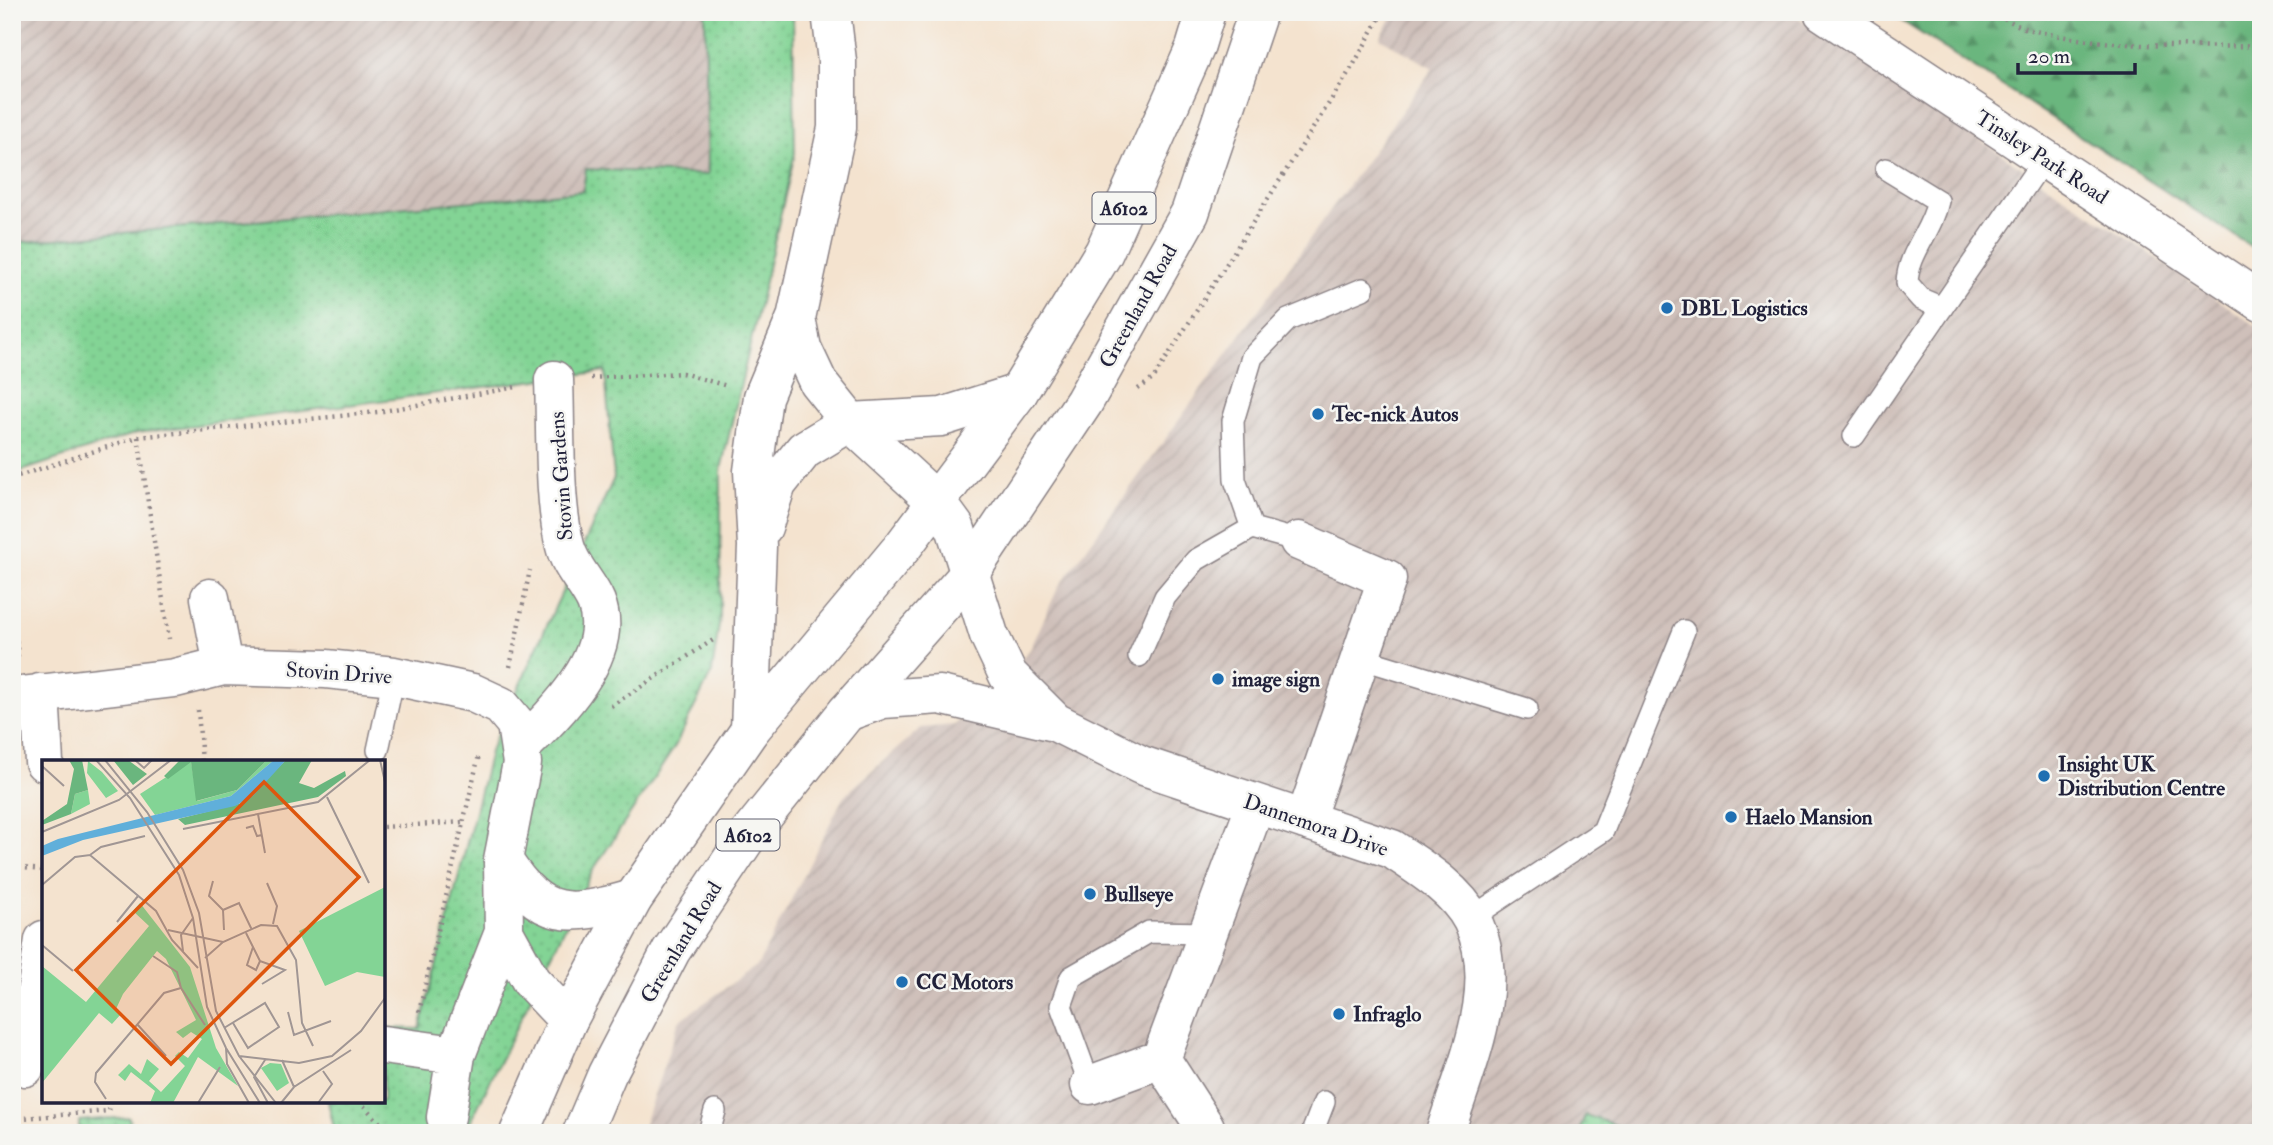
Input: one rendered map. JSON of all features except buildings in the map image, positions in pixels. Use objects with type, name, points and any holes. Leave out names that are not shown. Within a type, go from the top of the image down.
[{"type":"street","points":[[750,730],[757,546],[753,471],[763,397],[796,318],[837,128],[837,61],[831,12]]},
{"type":"street","name":"A6102","points":[[519,1133],[568,1020],[633,900],[750,730],[904,545],[1018,393],[1104,252],[1195,48],[1206,12]]},
{"type":"street","name":"Greenland Road","points":[[582,1133],[671,951],[749,834],[847,712],[969,574],[1084,401],[1189,213],[1258,12]]},
{"type":"street","name":"Tinsley Park Road","points":[[1823,12],[2261,302]]},
{"type":"street","points":[[796,318],[802,348],[818,382],[850,422],[936,501],[955,527],[969,574]]},
{"type":"street","name":"Stovin Gardens","points":[[522,746],[547,722],[583,676],[595,648],[601,623],[596,602],[565,548],[560,516],[554,380]]},
{"type":"street","points":[[757,546],[777,484],[804,450],[850,422],[942,416],[1018,393]]},
{"type":"street","points":[[1299,541],[1387,579],[1305,820]]},
{"type":"street","name":"Dannemora Drive","points":[[969,574],[989,635],[1008,675],[1055,722]]},
{"type":"street","points":[[198,672],[210,598]]},
{"type":"street","name":"Stovin Drive","points":[[25,695],[198,672],[326,669],[394,676],[473,692],[501,706]]},
{"type":"street","points":[[25,695],[43,760]]},
{"type":"street","name":"Dannemora Drive","points":[[847,712],[883,699],[940,695],[1055,722],[1140,765],[1392,849],[1426,872],[1471,918],[1483,951],[1485,983],[1479,1020],[1445,1133]]},
{"type":"street","points":[[446,1116],[456,1055],[504,932],[503,860],[518,792],[522,746],[516,724],[501,706]]},
{"type":"street","points":[[1090,1085],[1161,1059],[1256,804]]},
{"type":"street","points":[[503,860],[521,888],[544,906],[572,911],[633,900]]},
{"type":"street","points":[[504,932],[531,981],[568,1020]]},
{"type":"street","points":[[25,1067],[42,953]]},
{"type":"street","points":[[385,1045],[456,1055]]},
{"type":"street","points":[[1161,1059],[1207,1130]]},
{"type":"lane","points":[[1854,436],[2044,159]]},
{"type":"lane","points":[[1886,169],[1938,201],[1932,220],[1911,261],[1908,283],[1921,299],[1942,307]]},
{"type":"lane","points":[[1252,528],[1235,480],[1233,421],[1252,356],[1288,320],[1363,289]]},
{"type":"lane","points":[[1139,656],[1165,597],[1196,560],[1252,528],[1299,541]]},
{"type":"lane","points":[[1471,918],[1603,831],[1684,631]]},
{"type":"lane","points":[[1360,658],[1527,709]]},
{"type":"lane","points":[[378,750],[394,676]]},
{"type":"lane","points":[[1090,1085],[1061,1006],[1071,977],[1149,932],[1209,933]]},
{"type":"lane","points":[[1312,1133],[1324,1102]]},
{"type":"lane","points":[[709,1133],[715,1111]]},
{"type":"path","points":[[1131,393],[1153,379],[1354,64],[1383,12]]},
{"type":"path","points":[[1992,12],[2029,30],[2108,41],[2171,47],[2261,46]]},
{"type":"path","points":[[12,478],[138,437],[378,412],[554,380],[682,373],[763,397]]},
{"type":"path","points":[[138,437],[198,672],[202,760]]},
{"type":"path","points":[[501,706],[531,564]]},
{"type":"path","points":[[12,599],[25,695]]},
{"type":"path","points":[[600,713],[756,613]]},
{"type":"path","points":[[418,1017],[481,746]]},
{"type":"path","points":[[385,827],[463,822]]},
{"type":"path","points":[[12,867],[42,870]]},
{"type":"path","points":[[12,1119],[109,1111],[111,1103]]},
{"type":"path","points":[[361,1103],[390,1133]]},
{"type":"shaded area","points":[[12,12],[705,12],[708,175],[587,169],[584,190],[12,243]]},
{"type":"shaded area","points":[[1395,12],[1790,12],[2261,329],[2261,1133],[1639,1133],[1586,1115],[1579,1133],[641,1133],[679,1021],[758,965],[844,796],[921,728],[955,725],[1030,650],[1058,588],[1433,68],[1380,38]]},
{"type":"green space","points":[[705,12],[793,12],[795,153],[721,469],[720,618],[712,672],[674,748],[593,870],[465,1133],[335,1133],[328,1103],[385,1103],[385,1028],[420,1029],[491,748],[614,478],[605,371],[137,433],[12,474],[12,243],[583,191],[586,169],[708,175]]},
{"type":"green space","points":[[1888,12],[2105,12],[2124,16],[2261,12],[2261,253]]},
{"type":"green space","points":[[1585,1115],[1639,1133],[1579,1133]]},
{"type":"green space","points":[[129,1117],[131,1133],[79,1133],[79,1121]]},
{"type":"place","name":"DBL Logistics","points":[[1667,308]]},
{"type":"place","name":"Tec-nick Autos","points":[[1318,414]]},
{"type":"place","name":"image sign","points":[[1218,679]]},
{"type":"place","name":"Insight UK Distribution Centre","points":[[2044,776]]},
{"type":"place","name":"Haelo Mansion","points":[[1731,817]]},
{"type":"place","name":"Bullseye","points":[[1090,894]]},
{"type":"place","name":"CC Motors","points":[[902,982]]},
{"type":"place","name":"Infraglo","points":[[1339,1014]]}]
